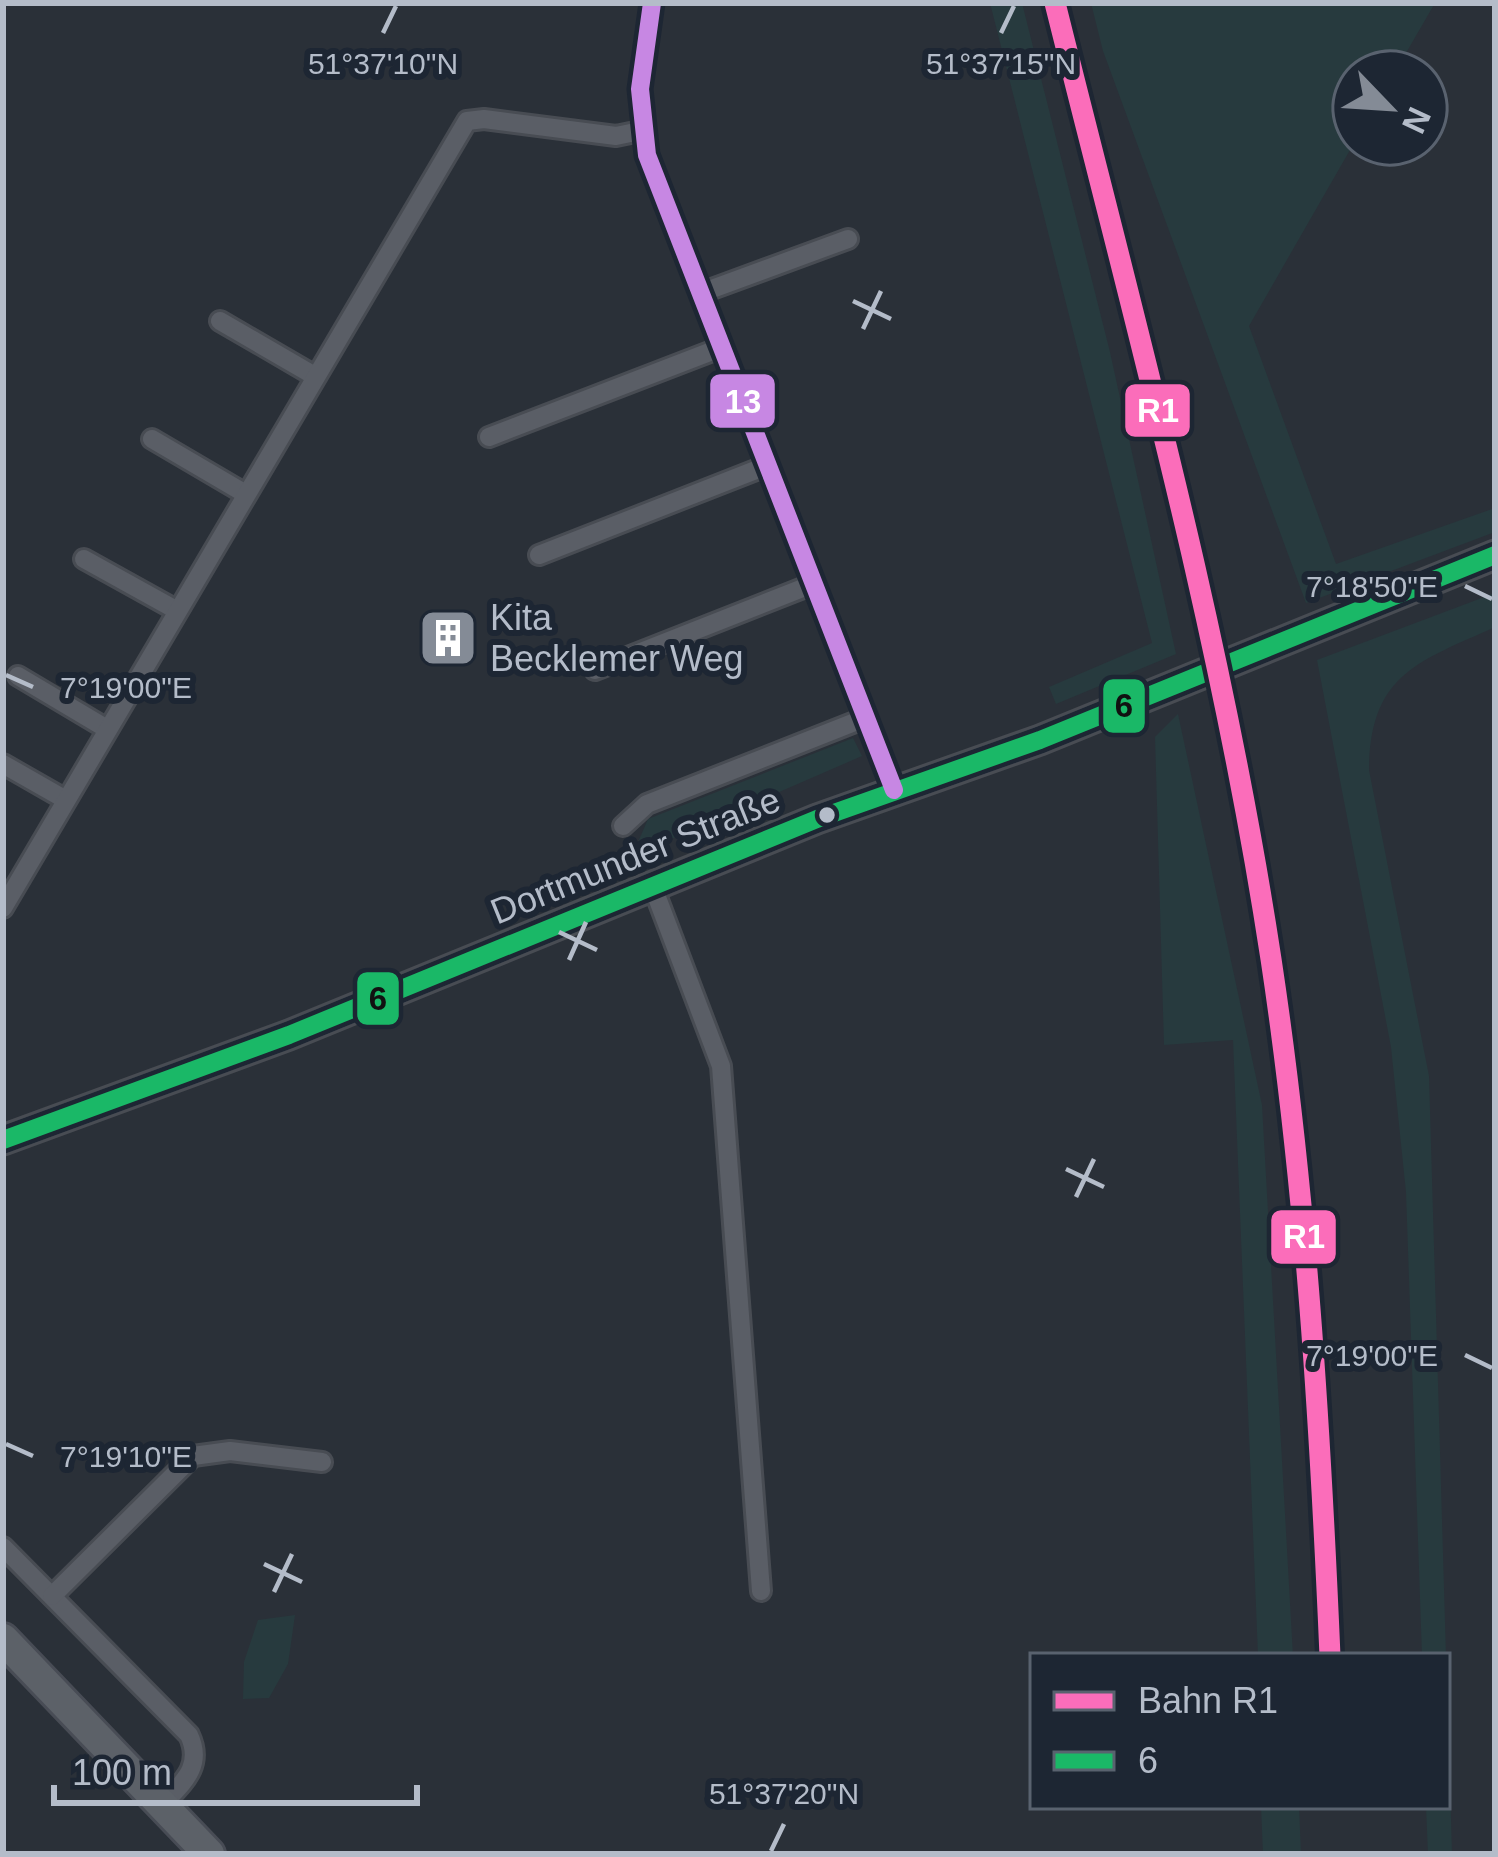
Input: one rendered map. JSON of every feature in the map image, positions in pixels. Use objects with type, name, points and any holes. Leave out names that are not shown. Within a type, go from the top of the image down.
[{"type":"main road","name":"Dortmunder Straße","points":[[3,1140],[289,1035],[894,790],[1040,740],[1495,555]]},
{"type":"main road","points":[[3,1639],[209,1854]]},
{"type":"street","points":[[653,4],[640,131],[894,790]]},
{"type":"street","points":[[3,908],[313,375],[467,121],[484,118],[616,136],[640,131]]},
{"type":"street","points":[[700,293],[848,239]]},
{"type":"street","points":[[220,321],[313,375]]},
{"type":"street","points":[[489,437],[720,348]]},
{"type":"street","points":[[152,439],[244,493]]},
{"type":"street","points":[[539,555],[766,466]]},
{"type":"street","points":[[84,559],[176,610]]},
{"type":"street","points":[[595,670],[812,584]]},
{"type":"street","points":[[18,676],[107,729]]},
{"type":"street","name":"Dortmunder Straße","points":[[623,826],[646,804],[865,718]]},
{"type":"street","points":[[3,764],[66,800]]},
{"type":"street","points":[[652,887],[721,1066],[761,1591]]},
{"type":"street","points":[[52,1596],[193,1456],[230,1451],[322,1462]]},
{"type":"street","points":[[3,1547],[189,1735],[197,1751],[193,1771],[161,1806]]},
{"type":"green space","points":[[990,3],[1022,3],[1110,352],[1176,654],[1056,704],[1049,687],[1152,643]]},
{"type":"green space","points":[[1091,3],[1435,3],[1409,48],[1330,48],[1330,168],[1340,168],[1249,326],[1336,564],[1495,508],[1495,532],[1306,603],[1103,51]]},
{"type":"green space","points":[[1495,593],[1495,627],[1422,662],[1389,692],[1378,712],[1369,770],[1429,1076],[1446,1653],[1422,1653],[1406,1192],[1391,1047],[1317,660]]},
{"type":"green space","points":[[1178,714],[1262,1105],[1293,1653],[1258,1653],[1233,1040],[1164,1045],[1155,737]]},
{"type":"green space","points":[[853,738],[862,756],[632,856],[648,819]]},
{"type":"green space","points":[[295,1615],[288,1664],[269,1698],[243,1699],[244,1662],[258,1620]]},
{"type":"green space","points":[[1450,1783],[1452,1854],[1428,1854],[1426,1809],[1450,1809]]},
{"type":"green space","points":[[1261,1809],[1299,1809],[1301,1854],[1263,1854]]},
{"type":"rail line","name":"R1","points":[[1055,3],[1202,598],[1251,838],[1294,1133],[1310,1307],[1330,1653]]},
{"type":"transit line","name":"13","points":[[652,3],[640,89],[647,155],[894,790]]},
{"type":"transit line","name":"6","points":[[3,1140],[289,1035],[817,819],[1040,740],[1495,555]]},
{"type":"place","name":"Kita Becklemer Weg","points":[[448,638]]}]
